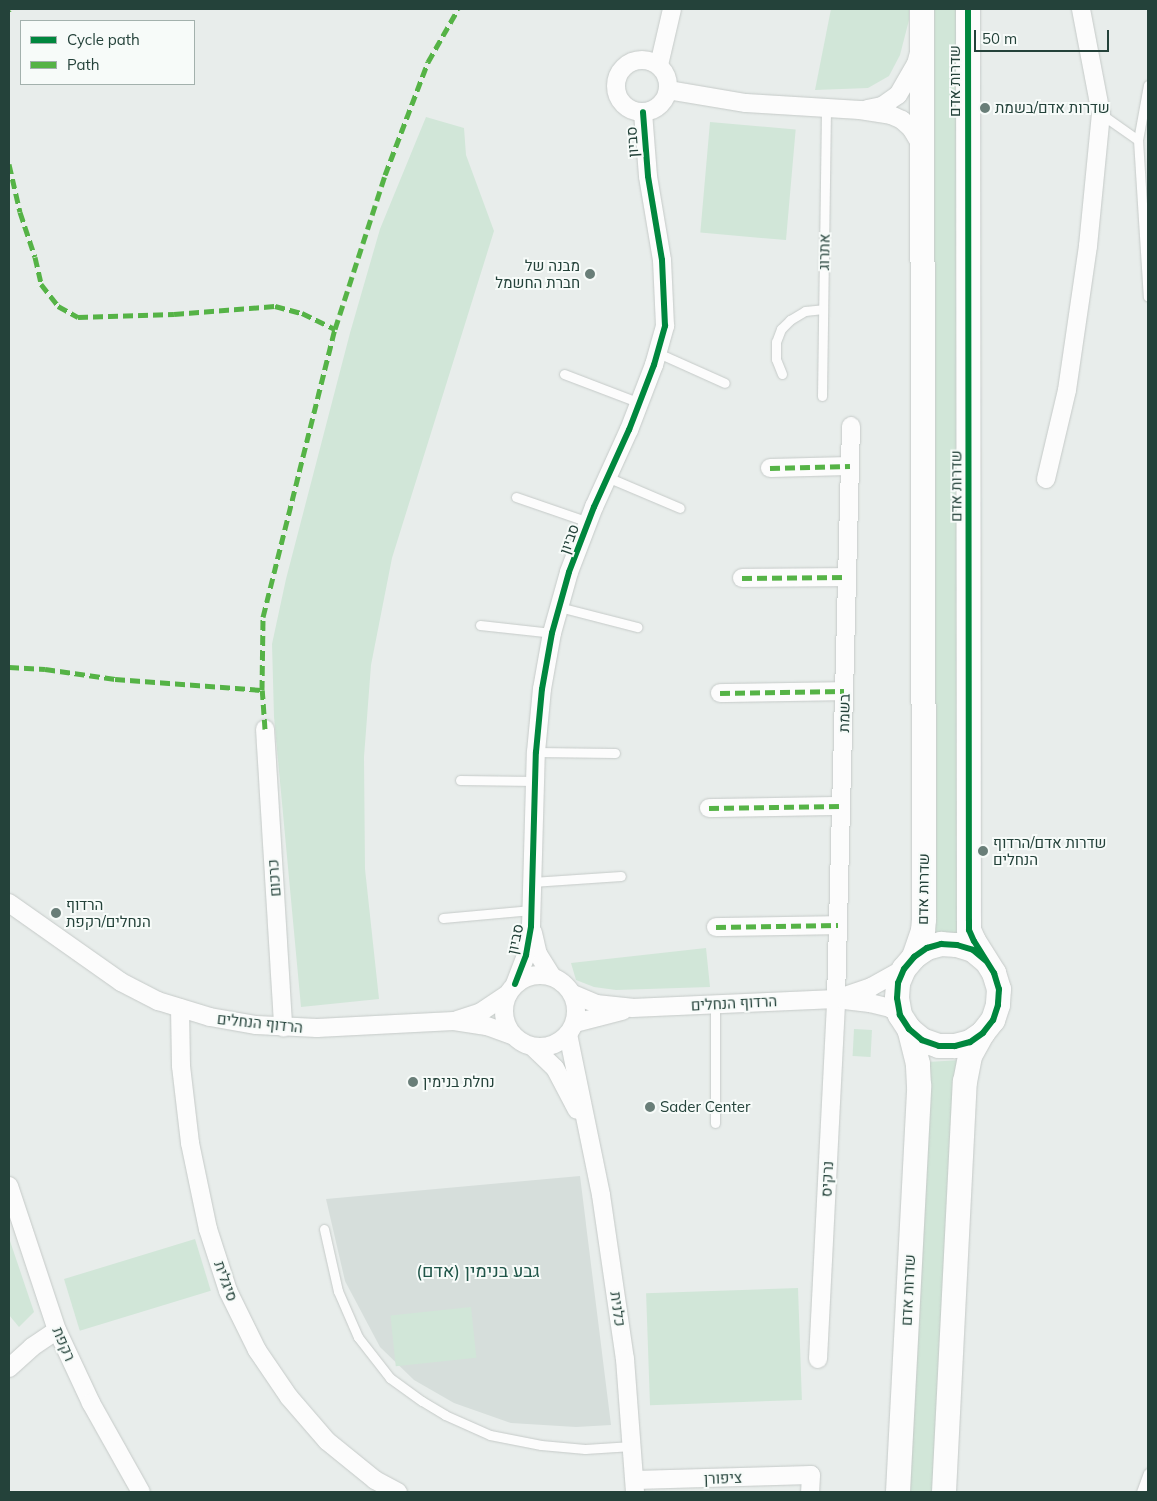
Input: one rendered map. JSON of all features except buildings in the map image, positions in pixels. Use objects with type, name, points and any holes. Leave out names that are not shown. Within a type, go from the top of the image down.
[{"type":"street","points":[[659,65],[672,9]]},
{"type":"street","name":"שדרות אדם","points":[[898,1492],[919,1086],[918,1064],[897,998],[898,983],[923,931],[924,919],[922,9]]},
{"type":"street","name":"שדרות אדם","points":[[944,1492],[965,1082],[970,1056],[993,1020],[998,1005],[999,989],[994,973],[969,930],[968,9]]},
{"type":"street","points":[[1046,479],[1067,390],[1088,246],[1101,114],[1081,9]]},
{"type":"street","points":[[860,110],[882,106],[898,95],[916,64],[922,40]]},
{"type":"street","points":[[634,61],[652,61],[665,72],[668,90],[660,106],[643,112],[634,111],[623,104],[618,96],[617,78],[626,65],[634,61]]},
{"type":"street","points":[[668,90],[746,103],[860,110],[891,115],[902,120],[914,132],[922,147]]},
{"type":"street","name":"סביון","points":[[551,976],[538,954],[532,918],[536,752],[542,689],[552,633],[559,607],[588,522],[640,403],[658,353],[665,326],[662,269],[648,176],[643,112]]},
{"type":"street","name":"בשמת","points":[[836,999],[851,426]]},
{"type":"street","points":[[770,468],[850,466]]},
{"type":"street","points":[[742,578],[847,577]]},
{"type":"street","points":[[720,693],[844,691]]},
{"type":"street","name":"כרכום","points":[[265,729],[284,1027]]},
{"type":"street","points":[[709,808],[841,806]]},
{"type":"street","name":"הרדוף הנחלים","points":[[9,903],[121,982],[158,1001],[210,1017],[256,1025],[317,1028],[454,1022],[487,1026],[512,1035]]},
{"type":"street","name":"סביון","points":[[512,989],[526,954],[532,918]]},
{"type":"street","points":[[716,927],[838,925]]},
{"type":"street","name":"שדרות אדם","points":[[909,963],[927,948],[941,944],[957,945],[972,950],[985,960]]},
{"type":"street","name":"הרדוף הנחלים","points":[[836,999],[871,987],[909,963]]},
{"type":"street","points":[[539,974],[551,976],[560,980],[573,994],[577,1014],[572,1029],[552,1046],[533,1047],[521,1042],[512,1035],[504,1015],[512,989],[526,977],[539,974]]},
{"type":"street","name":"הרדוף הנחלים","points":[[454,1022],[481,1012],[512,989]]},
{"type":"street","name":"הרדוף הנחלים","points":[[573,994],[596,1004],[632,1008],[836,999],[870,1003],[890,1008],[905,1022]]},
{"type":"street","name":"נרקיס","points":[[818,1359],[836,999]]},
{"type":"street","name":"סיגלית","points":[[180,1008],[181,1066],[190,1143],[208,1229],[228,1290],[256,1350],[289,1396],[327,1442],[375,1480],[398,1492]]},
{"type":"street","name":"הרדוף הנחלים","points":[[572,1029],[632,1008]]},
{"type":"street","points":[[905,1022],[922,1040],[938,1046],[954,1046],[970,1042],[983,1033]]},
{"type":"street","name":"כלנית","points":[[572,1029],[586,1128],[601,1195],[625,1359],[635,1486]]},
{"type":"street","name":"כלנית","points":[[533,1047],[555,1068],[586,1128]]},
{"type":"street","name":"רקפת","points":[[9,1186],[57,1330],[90,1403],[141,1492]]},
{"type":"street","points":[[9,1368],[32,1347],[57,1330]]},
{"type":"street","name":"ציפורן","points":[[635,1486],[811,1484]]},
{"type":"lane","points":[[1148,85],[1138,140],[1148,297]]},
{"type":"lane","name":"אתרוג","points":[[822,396],[826,109]]},
{"type":"lane","points":[[1101,114],[1138,140]]},
{"type":"lane","points":[[782,374],[776,359],[776,342],[781,329],[790,320],[805,312],[824,309]]},
{"type":"lane","points":[[658,353],[725,383]]},
{"type":"lane","points":[[564,374],[640,403]]},
{"type":"lane","points":[[607,477],[680,508]]},
{"type":"lane","points":[[516,497],[588,522]]},
{"type":"lane","points":[[559,607],[637,627]]},
{"type":"lane","points":[[480,625],[552,633]]},
{"type":"lane","points":[[536,752],[615,753]]},
{"type":"lane","points":[[460,780],[535,781]]},
{"type":"lane","points":[[532,882],[622,876]]},
{"type":"lane","points":[[443,918],[532,918]]},
{"type":"lane","points":[[715,1004],[715,1123]]},
{"type":"lane","points":[[324,1229],[338,1291],[358,1337],[390,1378],[422,1401],[445,1415],[490,1435],[541,1445],[585,1449],[632,1446]]},
{"type":"lane","points":[[1141,1492],[1148,1473]]},
{"type":"shaded area","points":[[580,1176],[611,1425],[576,1427],[511,1423],[454,1403],[414,1380],[380,1347],[345,1281],[326,1199]]},
{"type":"green space","points":[[831,9],[909,9],[909,20],[900,55],[889,76],[868,88],[815,90]]},
{"type":"green space","points":[[932,9],[961,9],[961,933],[932,933]]},
{"type":"green space","points":[[426,117],[464,128],[466,155],[494,231],[392,558],[371,665],[364,757],[365,869],[379,999],[301,1007],[274,717],[272,644],[286,579],[350,333],[380,229]]},
{"type":"green space","points":[[710,122],[796,129],[786,240],[700,233]]},
{"type":"green space","points":[[706,948],[710,987],[616,990],[594,987],[576,980],[571,963]]},
{"type":"green space","points":[[854,1029],[872,1030],[871,1057],[853,1056]]},
{"type":"green space","points":[[962,1060],[934,1492],[907,1492],[927,1062]]},
{"type":"green space","points":[[9,1238],[34,1312],[19,1327],[9,1315]]},
{"type":"green space","points":[[195,1239],[211,1291],[80,1331],[64,1279]]},
{"type":"green space","points":[[798,1288],[802,1400],[650,1405],[646,1293]]},
{"type":"green space","points":[[471,1307],[476,1358],[396,1366],[390,1315]]},
{"type":"marked path","points":[[265,729],[262,690],[263,617],[335,329],[385,175],[428,62],[458,9]]},
{"type":"marked path","points":[[9,164],[20,212],[35,257],[41,284],[58,306],[78,317],[174,314],[275,306],[302,313],[335,329]]},
{"type":"marked path","points":[[770,468],[850,466]]},
{"type":"marked path","points":[[742,578],[847,577]]},
{"type":"marked path","points":[[9,667],[45,669],[115,679],[262,690]]},
{"type":"marked path","points":[[720,693],[844,691]]},
{"type":"marked path","points":[[709,808],[841,806]]},
{"type":"marked path","points":[[716,927],[838,925]]},
{"type":"cycle path","points":[[968,9],[969,930],[994,973],[999,989],[998,1005],[993,1020],[983,1033],[970,1042],[955,1046],[939,1046],[922,1040],[909,1029],[900,1015],[897,998],[898,983],[904,969],[914,957],[927,948],[941,944],[957,945],[973,950],[985,960]]},
{"type":"cycle path","points":[[515,984],[526,955],[531,926],[536,752],[542,689],[552,633],[569,572],[594,507],[629,430],[654,365],[665,326],[662,260],[648,176],[643,112]]},
{"type":"place","name":"שדרות אדם/בשמת","points":[[985,108]]},
{"type":"place","name":"מבנה של חברת החשמל","points":[[590,274]]},
{"type":"place","name":"שדרות אדם/הרדוף הנחלים","points":[[983,851]]},
{"type":"place","name":"הרדוף הנחלים/רקפת","points":[[56,913]]},
{"type":"place","name":"נחלת בנימין","points":[[413,1082]]},
{"type":"place","name":"Sader Center","points":[[650,1107]]},
{"type":"district","name":"גבע בנימין (אדם)","points":[[478,1271]]}]
